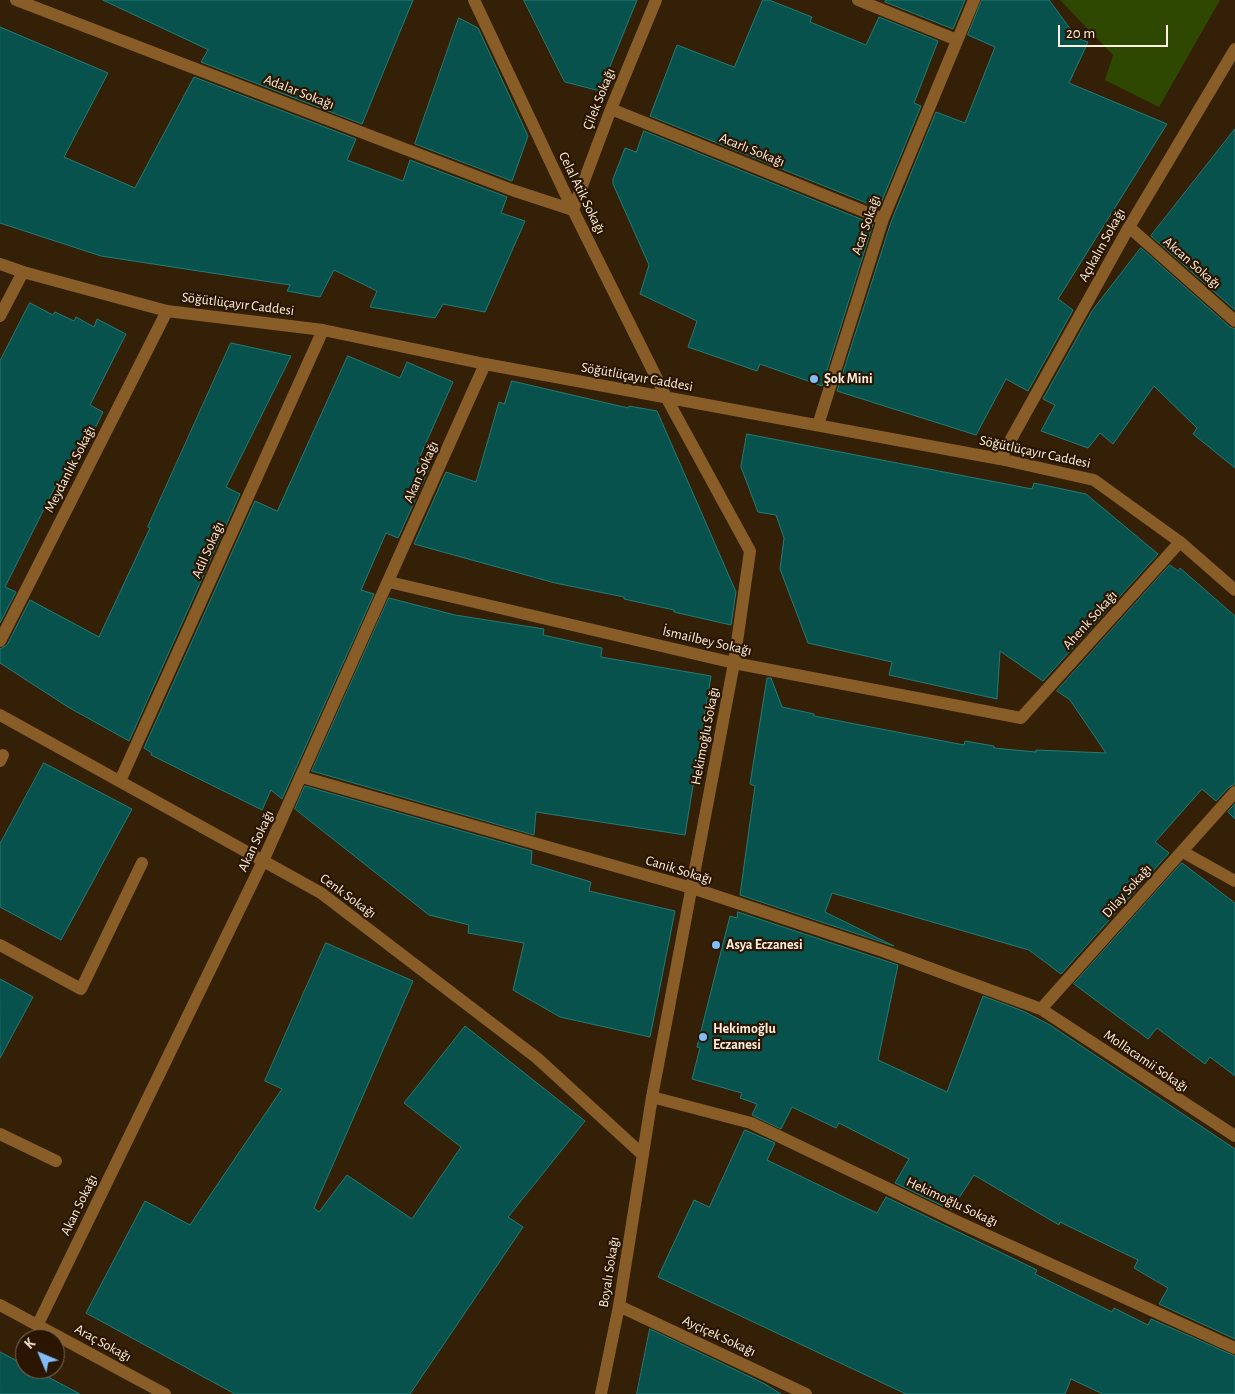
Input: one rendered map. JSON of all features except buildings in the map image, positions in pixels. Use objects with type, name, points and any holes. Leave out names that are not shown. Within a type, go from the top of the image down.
[{"type":"street","name":"Adalar Sokağı","points":[[16,0],[512,190],[572,210]]},
{"type":"street","points":[[461,0],[476,4]]},
{"type":"street","name":"Çilek Sokağı","points":[[572,210],[656,0]]},
{"type":"street","points":[[858,0],[957,40]]},
{"type":"street","name":"Acar Sokağı","points":[[818,425],[883,219],[974,0]]},
{"type":"street","name":"Celal Atik Sokağı","points":[[476,4],[572,210],[666,397]]},
{"type":"street","name":"Açıkalın Sokağı","points":[[1000,459],[1129,227],[1235,49]]},
{"type":"street","name":"Acarlı Sokağı","points":[[611,109],[883,219]]},
{"type":"street","name":"Akcan Sokağı","points":[[1129,227],[1235,321]]},
{"type":"street","name":"Söğütlüçayır Caddesi","points":[[0,264],[23,272],[167,310],[323,330],[485,364],[1000,459],[1094,480],[1180,542],[1235,590]]},
{"type":"street","points":[[0,316],[23,272]]},
{"type":"street","name":"Meydanlık Sokağı","points":[[0,641],[167,310]]},
{"type":"street","name":"Adil Sokağı","points":[[120,781],[323,330]]},
{"type":"street","name":"Akan Sokağı","points":[[38,1324],[302,777],[485,364]]},
{"type":"street","name":"Hekimoğlu Sokağı","points":[[642,1154],[734,663],[750,552],[666,397]]},
{"type":"street","name":"Ahenk Sokağı","points":[[1021,718],[1180,542]]},
{"type":"street","name":"İsmailbey Sokağı","points":[[389,582],[734,663],[1021,718]]},
{"type":"street","name":"Cenk Sokağı","points":[[0,715],[321,893],[530,1052],[642,1154]]},
{"type":"street","name":"Canik Sokağı","points":[[302,777],[692,888],[883,951],[1041,1009]]},
{"type":"street","name":"Dilay Sokağı","points":[[1041,1009],[1235,792]]},
{"type":"street","points":[[1182,852],[1235,881]]},
{"type":"street","points":[[0,945],[81,989],[142,863]]},
{"type":"street","name":"Mollacamii Sokağı","points":[[1041,1009],[1235,1136]]},
{"type":"street","name":"Hekimoğlu Sokağı","points":[[652,1097],[752,1123],[960,1223],[1235,1348]]},
{"type":"street","points":[[0,1134],[56,1161]]},
{"type":"street","name":"Boyalı Sokağı","points":[[601,1394],[619,1306],[642,1154]]},
{"type":"street","name":"Araç Sokağı","points":[[0,1305],[165,1394]]},
{"type":"street","name":"Ayçiçek Sokağı","points":[[619,1306],[806,1394]]},
{"type":"green space","points":[[1060,0],[1220,0],[1159,107],[1105,80],[1113,55]]},
{"type":"place","name":"Şok Mini","points":[[814,379]]},
{"type":"place","name":"Asya Eczanesi","points":[[716,945]]},
{"type":"place","name":"Hekimoğlu Eczanesi","points":[[703,1037]]}]
